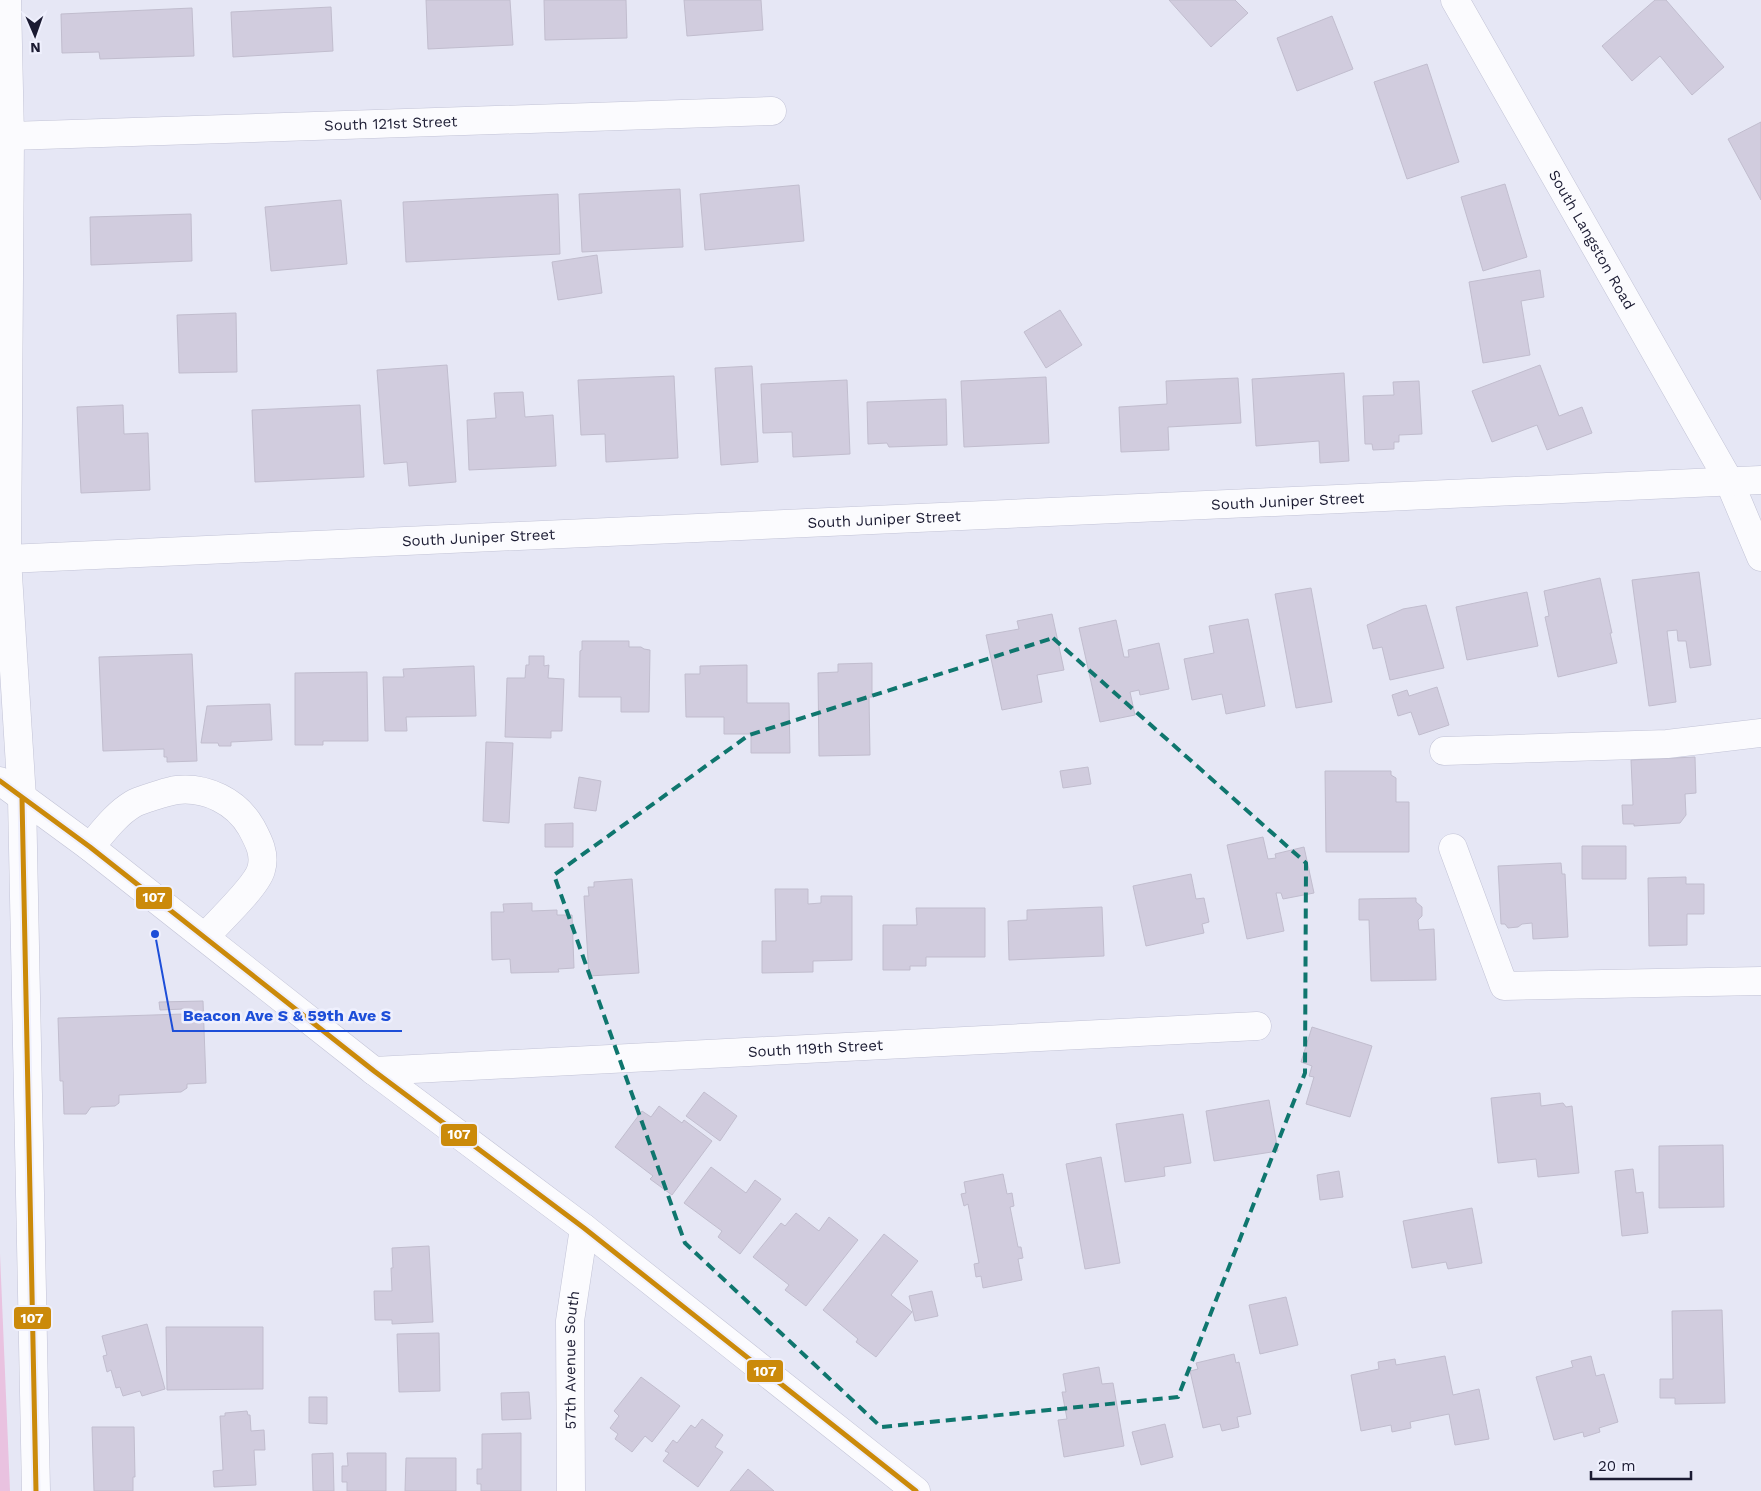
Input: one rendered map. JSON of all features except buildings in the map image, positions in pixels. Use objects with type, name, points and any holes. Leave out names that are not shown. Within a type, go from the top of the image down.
[{"type":"street","points":[[7,0],[10,136],[7,559],[22,798],[36,1491]]},
{"type":"street","name":"South Langston Road","points":[[1455,0],[1729,481],[1761,558]]},
{"type":"street","name":"South 121st Street","points":[[10,136],[772,111]]},
{"type":"street","name":"South Juniper Street","points":[[7,559],[1761,480]]},
{"type":"street","points":[[1444,751],[1667,744],[1761,732]]},
{"type":"street","points":[[0,782],[90,847],[374,1071],[584,1228],[916,1491]]},
{"type":"street","points":[[90,847],[118,815],[134,803],[176,790],[193,790],[212,794],[228,801],[245,816],[259,842],[262,856],[261,870],[254,883],[205,937]]},
{"type":"street","points":[[1453,848],[1504,986],[1761,981]]},
{"type":"street","name":"South 119th Street","points":[[374,1071],[1257,1026]]},
{"type":"street","name":"57th Avenue South","points":[[571,1491],[570,1320],[584,1228]]},
{"type":"highlighted area","points":[[1053,638],[1306,863],[1305,1073],[1178,1397],[881,1427],[685,1243],[554,875],[749,735]]},
{"type":"shaded area","points":[[0,1254],[10,1491],[0,1491]]},
{"type":"transit line","name":"107","points":[[0,781],[90,847],[374,1071],[584,1228],[916,1491]]},
{"type":"transit line","name":"107","points":[[22,798],[36,1491]]},
{"type":"place","name":"Beacon Ave S & 59th Ave S","points":[[155,934]]}]
